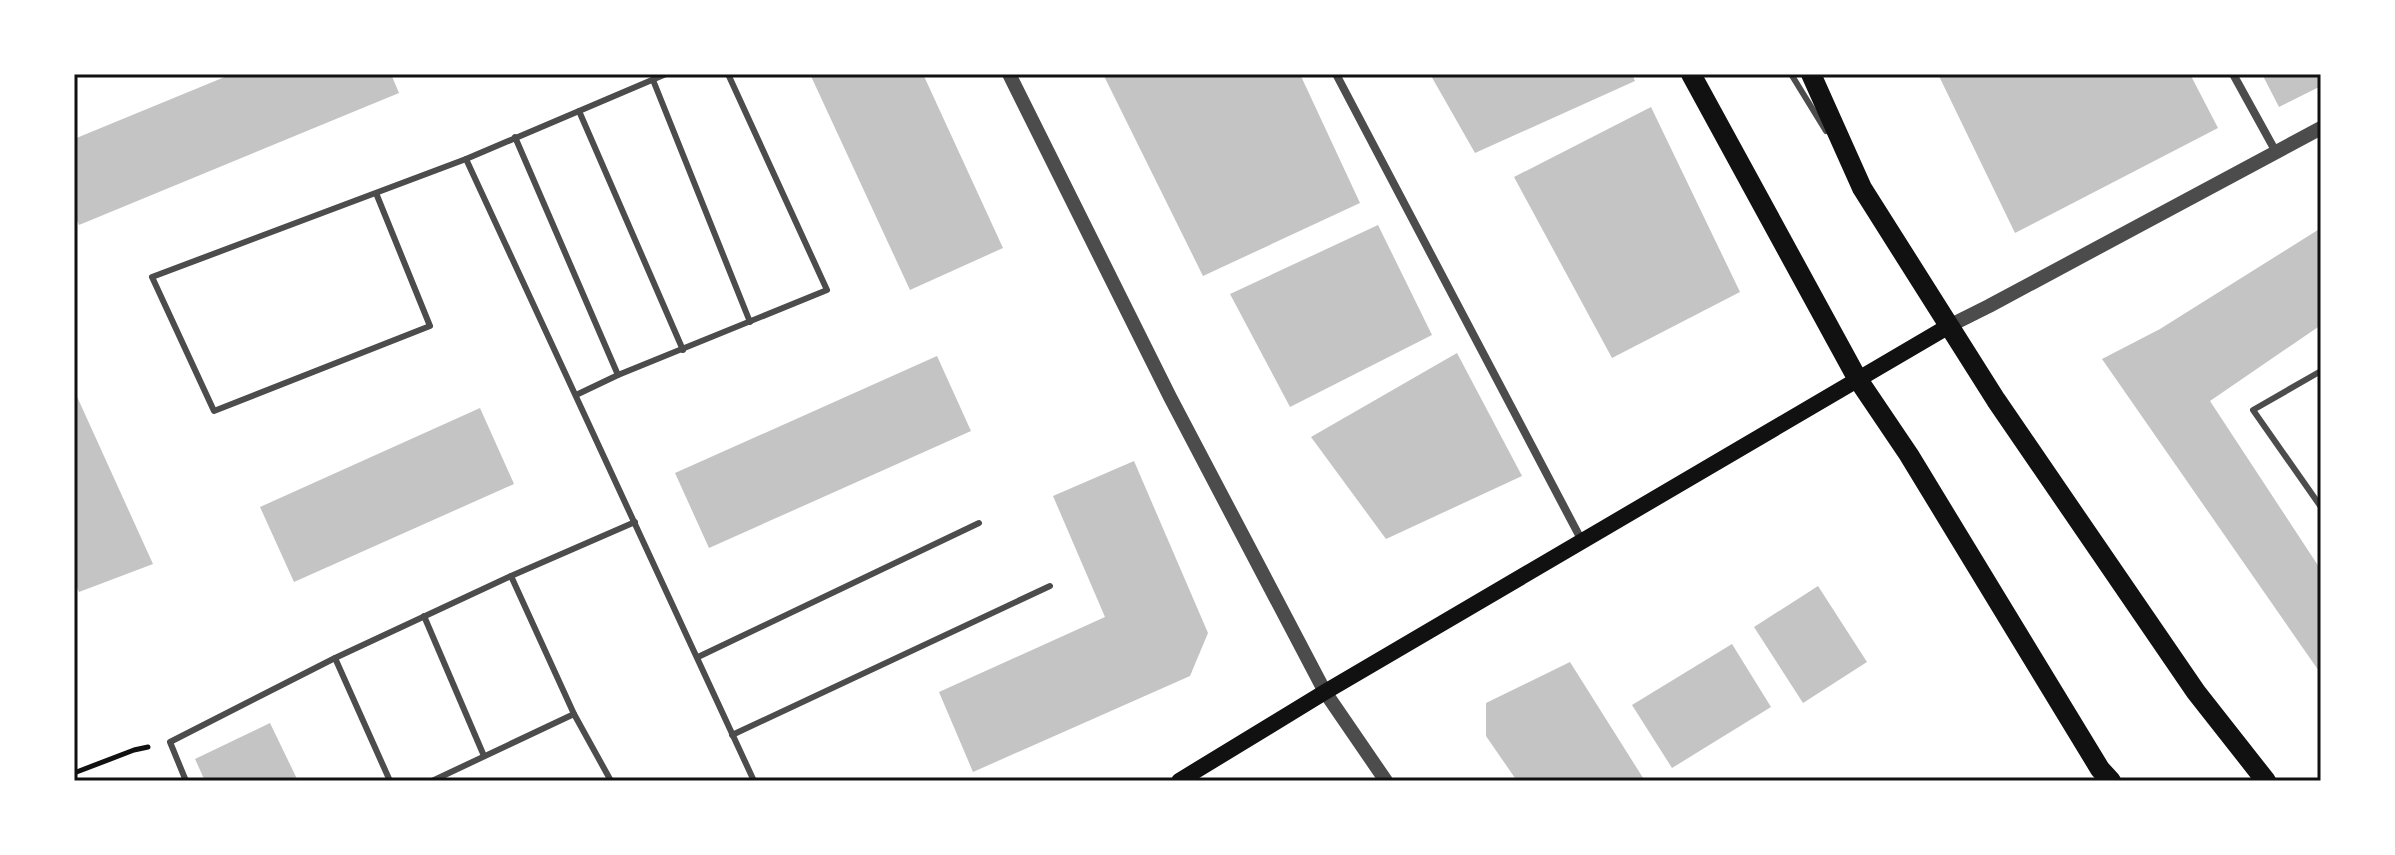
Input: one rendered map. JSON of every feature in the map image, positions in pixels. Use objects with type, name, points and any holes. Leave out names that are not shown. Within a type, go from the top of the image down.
[{"type":"main road","points":[[1691,74],[1857,378],[1909,455],[2100,769],[2111,781]]},
{"type":"main road","points":[[1811,74],[1862,188],[1996,400],[2196,692],[2266,781]]},
{"type":"main road","points":[[1179,781],[1949,326]]},
{"type":"street","points":[[1009,74],[1170,397],[1325,692],[1386,781]]},
{"type":"street","points":[[1336,74],[1582,541]]},
{"type":"street","points":[[2233,74],[2276,152]]},
{"type":"street","points":[[1949,326],[2321,128]]},
{"type":"lane","points":[[376,193],[430,326],[214,411],[152,277],[466,159],[666,74]]},
{"type":"lane","points":[[576,395],[827,290],[728,74]]},
{"type":"lane","points":[[1791,74],[1862,188]]},
{"type":"lane","points":[[653,80],[750,322]]},
{"type":"lane","points":[[579,111],[683,350]]},
{"type":"lane","points":[[515,137],[618,375]]},
{"type":"lane","points":[[466,159],[754,781]]},
{"type":"lane","points":[[2321,371],[2253,410],[2321,507]]},
{"type":"lane","points":[[186,781],[170,742],[335,658],[635,522]]},
{"type":"lane","points":[[698,657],[979,523]]},
{"type":"lane","points":[[511,576],[574,714],[611,781]]},
{"type":"lane","points":[[732,735],[1050,586]]},
{"type":"lane","points":[[424,616],[484,756]]},
{"type":"lane","points":[[335,658],[390,781]]},
{"type":"lane","points":[[432,781],[574,714]]},
{"type":"path","points":[[77,781],[74,774],[134,750],[170,742]]},
{"type":"building","points":[[232,74],[391,74],[399,93],[79,225],[74,213],[74,139]]},
{"type":"building","points":[[810,74],[923,74],[1003,248],[910,290]]},
{"type":"building","points":[[1103,74],[1300,74],[1360,203],[1203,276]]},
{"type":"building","points":[[1430,74],[1632,74],[1635,81],[1475,153]]},
{"type":"building","points":[[1938,74],[2190,74],[2218,128],[2015,233]]},
{"type":"building","points":[[2262,74],[2321,74],[2321,86],[2279,107]]},
{"type":"building","points":[[1651,107],[1740,292],[1612,358],[1514,177]]},
{"type":"building","points":[[1378,225],[1432,335],[1290,407],[1230,294]]},
{"type":"building","points":[[2321,228],[2321,325],[2210,401],[2321,570],[2321,674],[2102,359],[2160,329]]},
{"type":"building","points":[[1457,353],[1522,476],[1386,539],[1311,437]]},
{"type":"building","points":[[937,356],[971,431],[709,548],[675,473]]},
{"type":"building","points":[[74,390],[153,564],[79,592],[74,581]]},
{"type":"building","points":[[480,408],[514,484],[294,582],[260,507]]},
{"type":"building","points":[[1134,461],[1208,633],[1190,676],[973,772],[939,692],[1105,617],[1053,496]]},
{"type":"building","points":[[1818,586],[1867,662],[1803,703],[1754,627]]},
{"type":"building","points":[[1732,644],[1771,707],[1672,768],[1632,705]]},
{"type":"building","points":[[1570,662],[1645,781],[1517,781],[1486,736],[1486,703]]},
{"type":"building","points":[[270,723],[298,781],[205,781],[195,759]]}]
